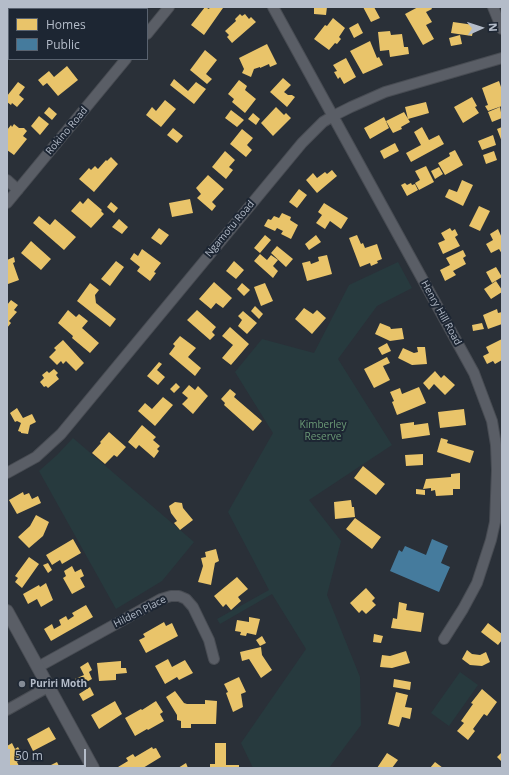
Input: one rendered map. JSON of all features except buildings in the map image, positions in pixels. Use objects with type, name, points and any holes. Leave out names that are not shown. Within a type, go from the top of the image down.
[{"type":"street","points":[[148,32],[169,7]]},
{"type":"street","name":"Henry Hill Road","points":[[273,7],[474,373],[492,421],[496,445],[497,470],[495,522],[491,540],[477,583],[444,639]]},
{"type":"street","points":[[493,7],[502,29]]},
{"type":"street","name":"Ngamotu Road","points":[[7,473],[36,457],[62,434],[302,143],[323,122],[385,92],[502,58]]},
{"type":"street","name":"Rokino Road","points":[[7,203],[125,60]]},
{"type":"street","points":[[7,180],[18,190]]},
{"type":"street","name":"Hilden Place","points":[[38,667],[161,599],[175,596],[186,599],[193,607],[209,640],[214,659]]},
{"type":"street","points":[[7,611],[92,768]]},
{"type":"street","points":[[7,710],[48,687]]},
{"type":"green space","name":"Kimberley Reserve","points":[[398,262],[412,288],[377,306],[338,359],[392,445],[309,500],[341,541],[327,595],[360,677],[361,725],[329,768],[253,768],[241,743],[306,649],[272,594],[220,624],[217,619],[269,590],[228,512],[273,433],[235,372],[262,339],[314,353],[349,285]]},
{"type":"green space","points":[[73,438],[194,542],[162,581],[116,609],[39,471]]},
{"type":"green space","points":[[460,672],[478,685],[449,726],[431,713]]},
{"type":"place","name":"Puriri Moth","points":[[22,684]]}]
